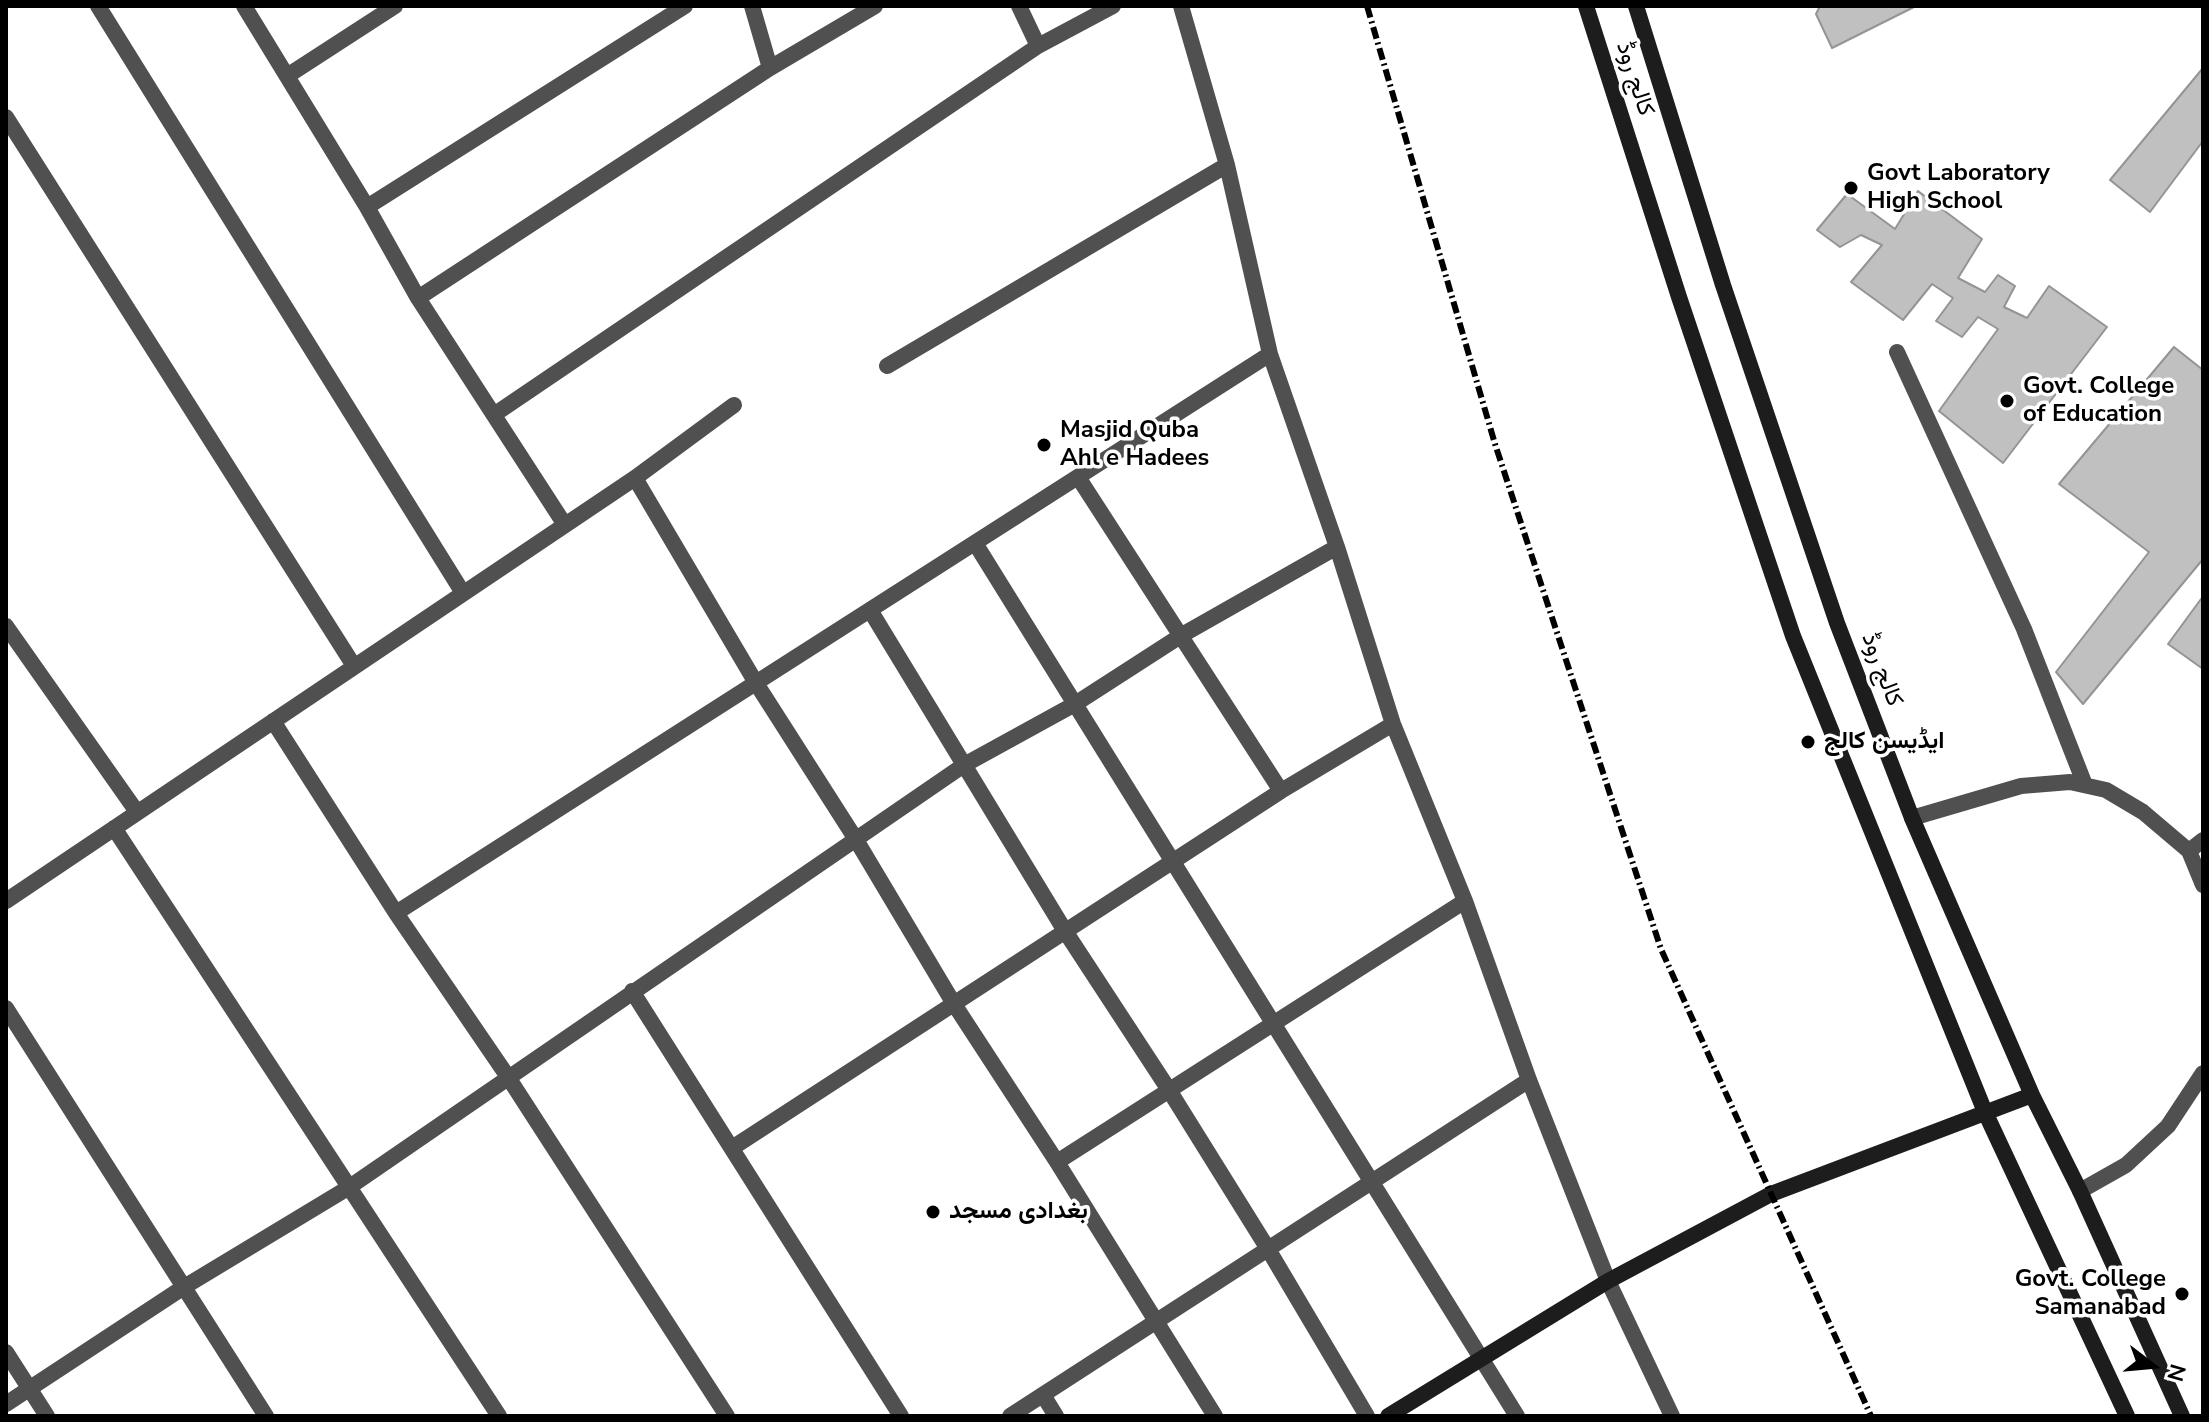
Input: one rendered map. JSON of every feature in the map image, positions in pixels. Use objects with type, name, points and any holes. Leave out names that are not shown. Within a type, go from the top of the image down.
[{"type":"main road","name":"کالج روڈ","points":[[1586,6],[1679,297],[1793,636],[1985,1112],[2127,1416]]},
{"type":"main road","name":"کالج روڈ","points":[[1636,6],[1723,285],[1837,623],[1912,818],[2032,1095],[2080,1191],[2182,1416]]},
{"type":"main road","points":[[1388,1416],[1608,1281],[1771,1194],[2032,1095]]},
{"type":"street","points":[[98,6],[463,593]]},
{"type":"street","points":[[287,76],[395,6]]},
{"type":"street","points":[[367,207],[685,6]]},
{"type":"street","points":[[752,6],[770,68]]},
{"type":"street","points":[[418,298],[770,68],[875,6]]},
{"type":"street","points":[[1019,6],[1038,46]]},
{"type":"street","points":[[495,414],[1038,46],[1113,6]]},
{"type":"street","points":[[1181,6],[1227,165],[1270,354],[1337,547],[1393,724],[1465,901],[1529,1080],[1608,1281],[1672,1416]]},
{"type":"street","points":[[246,7],[418,298],[565,525]]},
{"type":"street","points":[[6,117],[354,666]]},
{"type":"street","points":[[887,366],[1227,165]]},
{"type":"street","points":[[1897,352],[2024,629],[2085,785]]},
{"type":"street","points":[[396,913],[1270,354]]},
{"type":"street","points":[[6,901],[635,478],[734,405]]},
{"type":"street","points":[[1078,477],[1281,791]]},
{"type":"street","points":[[635,478],[756,683],[855,838],[954,1004],[1057,1162],[1215,1416]]},
{"type":"street","points":[[975,543],[1517,1416]]},
{"type":"street","points":[[6,1404],[184,1287],[348,1188],[964,765],[1075,704],[1182,635],[1337,547]]},
{"type":"street","points":[[870,610],[1065,931],[1268,1249],[1367,1416]]},
{"type":"street","points":[[6,626],[137,812]]},
{"type":"street","points":[[273,721],[396,913],[508,1077],[719,1413]]},
{"type":"street","points":[[732,1148],[1281,791],[1393,724]]},
{"type":"street","points":[[1912,818],[2021,786],[2070,782],[2085,785],[2106,790],[2143,812],[2189,851],[2203,885]]},
{"type":"street","points":[[114,828],[499,1416]]},
{"type":"street","points":[[2189,851],[2203,840]]},
{"type":"street","points":[[1057,1162],[1465,901]]},
{"type":"street","points":[[632,991],[901,1416]]},
{"type":"street","points":[[6,1008],[266,1416]]},
{"type":"street","points":[[2080,1191],[2126,1165],[2168,1126],[2203,1073]]},
{"type":"street","points":[[1010,1416],[1529,1080]]},
{"type":"street","points":[[6,1352],[47,1416]]},
{"type":"street","points":[[1043,1395],[1056,1416]]},
{"type":"building","points":[[1820,6],[1916,6],[1832,48],[1816,14]]},
{"type":"building","points":[[2203,68],[2203,141],[2150,212],[2110,180]]},
{"type":"building","points":[[1918,191],[1982,239],[1958,278],[1985,292],[1998,275],[2015,286],[2004,307],[2027,318],[2049,286],[2107,327],[2003,463],[1939,411],[1998,329],[1978,317],[1962,337],[1936,321],[1953,298],[1932,284],[1903,320],[1851,282],[1882,245],[1861,235],[1840,247],[1817,230],[1847,194],[1895,229]]},
{"type":"building","points":[[2174,347],[2203,370],[2203,559],[2083,704],[2056,672],[2149,552],[2059,484]]},
{"type":"building","points":[[2203,600],[2203,669],[2168,644]]},
{"type":"railway","points":[[1367,6],[1495,444],[1661,949],[1871,1416]]},
{"type":"place","name":"Govt Laboratory High School","points":[[1851,188]]},
{"type":"place","name":"Govt. College of Education","points":[[2007,401]]},
{"type":"place","name":"Masjid Quba Ahl e Hadees","points":[[1044,445]]},
{"type":"place","name":"ایڈیسن کالج","points":[[1808,742]]},
{"type":"place","name":"بغدادی مسجد","points":[[933,1212]]},
{"type":"place","name":"Govt. College Samanabad","points":[[2182,1294]]}]
